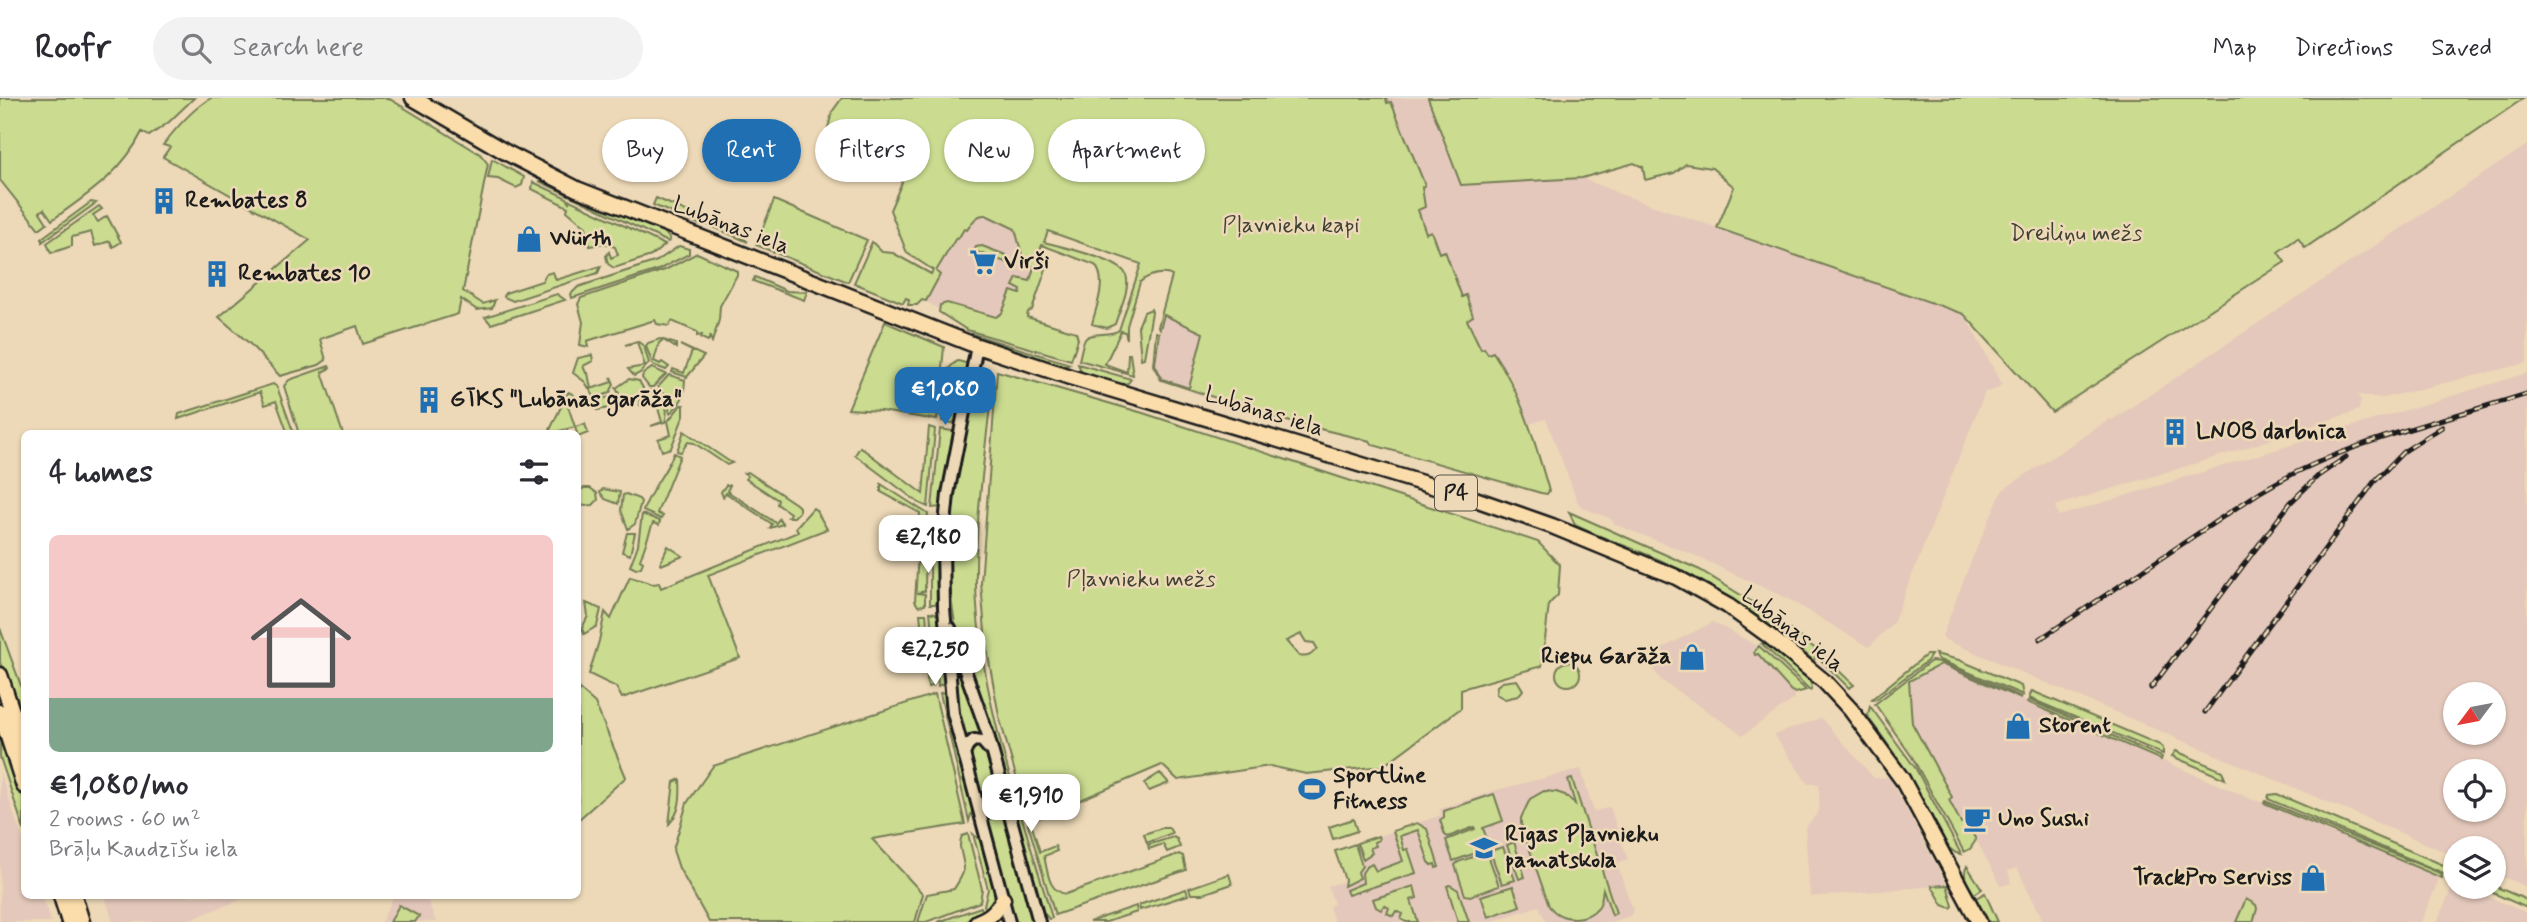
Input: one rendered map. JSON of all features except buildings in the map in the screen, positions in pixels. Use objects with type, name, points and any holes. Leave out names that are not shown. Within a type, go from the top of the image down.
[{"type":"main road","name":"Lubānas iela","points":[[413,98],[517,159],[577,189],[977,346],[1070,377],[1475,499],[1634,558],[1676,577],[1707,594],[1768,635],[1825,682],[1851,710],[1902,779],[1979,922]]},
{"type":"main road","points":[[0,675],[21,738]]},
{"type":"main road","points":[[0,712],[21,777]]},
{"type":"main road","points":[[62,899],[69,922]]},
{"type":"main road","points":[[75,899],[82,922]]},
{"type":"main road","points":[[977,922],[987,919],[1003,899]]},
{"type":"street","points":[[977,346],[948,494],[943,545],[944,612],[953,713],[1009,922]]},
{"type":"street","points":[[944,612],[988,735],[1039,922]]},
{"type":"street","points":[[964,755],[968,745],[978,740],[985,744],[992,755]]},
{"type":"shaded area","points":[[1386,98],[1428,98],[1461,185],[1582,178],[1620,194],[1964,314],[2002,384],[1995,390],[1985,392],[1893,623],[1869,647],[1790,600],[1691,554],[1614,524],[1611,519],[1578,503],[1546,419],[1529,424],[1512,379],[1481,349],[1469,326],[1465,296],[1462,297],[1445,251],[1440,254],[1431,231],[1426,233],[1420,220],[1417,210],[1422,195],[1421,186],[1408,144],[1391,102],[1387,103]]},
{"type":"shaded area","points":[[2527,145],[2527,363],[2383,398],[2358,395],[2361,401],[2359,410],[2233,452],[2055,506],[2059,516],[2527,373],[2527,887],[2506,878],[2506,836],[2443,836],[2443,851],[1945,640],[1942,636],[2002,491]]},
{"type":"shaded area","name":"Virši","points":[[983,213],[1018,228],[1036,270],[1008,336],[940,310],[922,299],[932,279],[932,266],[951,236]]},
{"type":"shaded area","points":[[1164,315],[1203,333],[1189,389],[1162,379],[1155,364]]},
{"type":"shaded area","points":[[1191,391],[1285,420],[1284,423]]},
{"type":"shaded area","points":[[1713,622],[1761,648],[1796,689],[1793,700],[1743,735],[1661,680],[1645,657]]},
{"type":"shaded area","points":[[1941,664],[2253,800],[2266,803],[2440,877],[2421,922],[2044,922],[2017,868],[2008,871],[2011,883],[2001,886],[1966,821],[1961,823],[1948,799],[1952,796],[1912,723],[1909,681]]},
{"type":"shaded area","points":[[1821,718],[1874,778],[1889,777],[1947,885],[1810,897],[1805,828],[1819,811],[1819,784],[1808,784],[1774,735]]},
{"type":"shaded area","name":"Rīgas Pļavnieku pamatskola","points":[[1581,769],[1594,812],[1610,807],[1628,860],[1617,864],[1633,911],[1630,916],[1611,922],[1546,922],[1539,906],[1490,922],[1334,922],[1329,906],[1334,904],[1328,886],[1345,881],[1335,851],[1441,815],[1440,809],[1500,789]]},
{"type":"shaded area","points":[[0,772],[21,835],[21,899],[43,899],[51,922],[0,922]]},
{"type":"shaded area","points":[[106,899],[242,899],[183,922],[113,922]]},
{"type":"shaded area","points":[[392,899],[427,899],[436,922],[381,922]]},
{"type":"shaded area","points":[[2447,899],[2494,899],[2527,913],[2527,922],[2437,922]]},
{"type":"green space","points":[[0,98],[194,98],[169,122],[149,136],[142,132],[114,171],[78,201],[52,220],[44,209],[40,212],[47,223],[39,229],[0,180]]},
{"type":"green space","points":[[211,98],[388,98],[480,154],[488,164],[463,291],[483,304],[495,300],[492,308],[477,310],[461,299],[458,314],[363,344],[357,326],[320,339],[326,360],[319,365],[280,376],[250,344],[219,317],[310,240],[163,157],[170,147],[163,145],[173,132],[191,113]]},
{"type":"green space","name":"Pļavnieku kapi","points":[[842,98],[1386,98],[1387,103],[1391,102],[1425,185],[1422,187],[1425,207],[1418,210],[1426,233],[1431,231],[1439,253],[1445,251],[1462,297],[1466,295],[1473,316],[1467,320],[1481,349],[1484,348],[1488,354],[1493,352],[1513,386],[1527,420],[1549,491],[1547,494],[1541,493],[1373,445],[1370,441],[1287,421],[1161,380],[1153,365],[1156,332],[1159,333],[1155,364],[1162,379],[1189,388],[1203,333],[1164,315],[1160,329],[1158,327],[1172,276],[1156,274],[1140,282],[1127,326],[1127,339],[1125,332],[1121,331],[1105,364],[1127,372],[1130,354],[1133,375],[1079,360],[1086,338],[1119,330],[1141,264],[1048,231],[1044,242],[1114,264],[1122,269],[1127,280],[1126,293],[1115,324],[1107,328],[1092,324],[1101,286],[1099,271],[1095,265],[1042,245],[1039,253],[1044,256],[1046,269],[1027,317],[1076,332],[1078,339],[1071,360],[967,330],[939,312],[940,305],[947,303],[996,317],[1002,313],[1011,291],[1020,294],[1021,290],[1013,286],[1017,278],[1030,281],[1034,267],[1024,262],[1015,229],[986,215],[977,217],[958,239],[956,238],[936,271],[940,275],[926,301],[908,305],[909,300],[906,298],[903,303],[854,283],[872,242],[882,252],[893,253],[931,274],[933,270],[907,253],[890,210],[902,182],[930,182],[930,119],[830,119]]},
{"type":"green space","name":"Dreiliņu mežs","points":[[1428,98],[2524,98],[2305,248],[2298,238],[2278,252],[2285,262],[2052,412],[1964,314],[1717,228],[1734,187],[1712,168],[1686,164],[1674,173],[1645,180],[1643,167],[1634,163],[1582,178],[1461,185]]},
{"type":"green space","points":[[492,159],[524,177],[522,185],[516,188],[498,179],[488,178]]},
{"type":"green space","points":[[539,181],[665,233],[670,239],[668,242]]},
{"type":"green space","points":[[533,182],[567,198],[569,202],[570,200],[665,245],[651,256],[614,268],[608,264],[606,256],[609,252],[611,258],[618,255],[615,247],[604,243],[590,246],[586,227],[567,211],[568,207],[532,189]]},
{"type":"green space","points":[[656,198],[739,234],[748,242],[653,205]]},
{"type":"green space","points":[[774,200],[867,240],[848,282],[756,245]]},
{"type":"green space","points":[[91,202],[96,203],[42,242],[42,238]]},
{"type":"green space","points":[[99,206],[102,209],[93,215],[98,222],[107,216],[121,242],[113,247],[110,241],[95,246],[91,232],[72,237],[72,246],[51,253],[47,243]]},
{"type":"green space","points":[[679,246],[689,249],[689,254],[658,270],[572,298],[571,294],[578,287],[657,261]]},
{"type":"green space","points":[[982,246],[1006,255],[1008,263],[974,251],[976,247]]},
{"type":"green space","points":[[697,253],[737,271],[720,306],[712,342],[710,337],[708,341],[701,338],[702,335],[697,336],[697,332],[672,321],[669,326],[657,324],[655,320],[587,341],[588,347],[580,345],[583,322],[578,304],[581,298],[665,270]]},
{"type":"green space","points":[[601,266],[598,273],[513,301],[504,297],[505,293],[542,281],[546,274],[553,272],[556,280]]},
{"type":"green space","points":[[755,277],[787,291],[807,292],[804,300],[753,281]]},
{"type":"green space","points":[[557,294],[565,300],[491,324],[485,317]]},
{"type":"green space","points":[[1151,309],[1144,358],[1141,359],[1138,327],[1144,312]]},
{"type":"green space","points":[[885,322],[944,347],[937,420],[848,409]]},
{"type":"green space","points":[[972,334],[1070,364],[1064,367]]},
{"type":"green space","points":[[660,339],[676,344],[676,348],[663,340],[659,343],[654,361],[669,367],[666,370],[653,365],[646,346]]},
{"type":"green space","points":[[637,341],[644,346],[649,363],[634,376],[628,369],[645,366],[637,342],[625,345]]},
{"type":"green space","points":[[680,345],[704,356],[687,377],[672,372],[673,369],[684,373],[692,351]]},
{"type":"green space","points":[[592,355],[593,361],[583,366],[588,373],[591,389],[612,382],[611,377],[614,384],[610,393],[595,398],[585,382],[573,373],[578,358]]},
{"type":"green space","points":[[958,361],[969,364],[957,421],[952,423],[942,421],[943,388],[948,371]]},
{"type":"green space","points":[[1078,364],[1131,379],[1128,383],[1121,384],[1082,373]]},
{"type":"green space","points":[[329,366],[330,368],[322,372],[342,430],[298,430],[284,386],[289,380]]},
{"type":"green space","points":[[979,366],[989,374],[992,388],[977,536],[979,628],[993,712],[1052,918],[1049,919],[1041,910],[954,619],[950,567],[952,514],[970,400]]},
{"type":"green space","points":[[652,368],[666,374],[653,387],[649,387],[642,378],[643,374]]},
{"type":"green space","name":"Pļavnieku mežs","points":[[997,371],[1143,413],[1538,542],[1560,565],[1558,595],[1549,604],[1542,666],[1461,689],[1461,708],[1383,766],[1306,774],[1270,766],[1178,780],[1162,765],[1029,822],[999,716],[986,644],[981,583]],"holes":[[[1301,634],[1306,642],[1314,643],[1317,648],[1310,655],[1302,657],[1286,641]]]},
{"type":"green space","points":[[669,375],[685,380],[682,399],[670,413],[666,397],[658,387]]},
{"type":"green space","points":[[629,379],[639,381],[642,392],[630,398],[620,396],[616,388]]},
{"type":"green space","points":[[273,384],[277,387],[293,430],[287,430],[276,401],[265,405],[260,392],[178,419],[179,414]]},
{"type":"green space","points":[[652,390],[663,398],[667,412],[665,422],[651,426],[662,422],[655,398],[640,405],[639,402],[647,391]]},
{"type":"green space","points":[[568,392],[573,394],[577,399],[567,403],[575,427],[550,430]]},
{"type":"green space","points":[[614,396],[619,399],[622,408],[619,404],[597,410],[597,400]]},
{"type":"green space","points":[[681,405],[684,405],[684,415],[671,448],[662,451],[658,439],[671,435],[668,421]]},
{"type":"green space","points":[[585,424],[588,433],[581,436],[581,430],[576,430],[575,427]]},
{"type":"green space","points":[[929,427],[935,429],[928,507],[855,455],[860,447],[923,494]]},
{"type":"green space","points":[[940,429],[952,431],[954,436],[942,507],[932,508]]},
{"type":"green space","points":[[684,431],[732,463],[727,465],[694,443],[688,442],[681,452],[677,451]]},
{"type":"green space","points":[[674,453],[680,456],[657,513],[663,516],[661,519],[643,511]]},
{"type":"green space","points":[[748,472],[796,504],[799,512],[794,517],[788,517],[790,513],[777,504],[778,500],[746,479],[748,476],[744,473]]},
{"type":"green space","points":[[881,484],[928,514],[926,530],[919,530],[920,513],[881,492]]},
{"type":"green space","points":[[726,485],[730,485],[727,491],[776,523],[779,519],[783,524],[770,528],[772,524],[726,493],[723,497],[721,492]]},
{"type":"green space","points":[[590,488],[597,493],[598,500],[593,505],[581,506],[581,490]]},
{"type":"green space","points":[[603,489],[620,492],[618,504],[605,499],[600,492]]},
{"type":"green space","points":[[623,495],[641,502],[635,524],[628,529],[621,510]]},
{"type":"green space","points":[[813,508],[827,529],[708,575],[740,658],[622,698],[616,687],[589,674],[605,612],[611,619],[630,577],[653,584],[659,583],[661,588],[798,532],[796,527]]},
{"type":"green space","points":[[1569,512],[1700,570],[1749,600],[1817,650],[1814,661],[1760,618],[1721,593],[1660,560],[1575,525]]},
{"type":"green space","points":[[642,514],[660,521],[659,525],[653,523],[640,560],[643,562],[641,567],[636,569],[630,566],[638,545]]},
{"type":"green space","points":[[627,533],[635,533],[630,555],[622,552]]},
{"type":"green space","points":[[919,538],[926,538],[925,591],[917,593],[925,594],[925,605],[918,606],[915,601]]},
{"type":"green space","points":[[930,538],[939,543],[938,601],[935,604],[930,604]]},
{"type":"green space","points":[[668,546],[683,556],[661,565],[660,564]]},
{"type":"green space","points":[[586,603],[601,609],[597,626],[584,634],[582,628],[588,616]]},
{"type":"green space","points":[[930,612],[939,617],[946,682],[938,686]]},
{"type":"green space","points":[[920,614],[926,614],[933,686],[928,687]]},
{"type":"green space","points":[[0,628],[21,686],[21,727],[0,662]]},
{"type":"green space","points":[[948,634],[983,735],[974,734],[964,738]]},
{"type":"green space","points":[[1762,644],[1766,644],[1810,681],[1812,688],[1810,690]]},
{"type":"green space","points":[[1759,646],[1806,690],[1796,693],[1791,691],[1758,654],[1755,655],[1754,652]]},
{"type":"green space","points":[[1820,653],[1854,685],[1849,688],[1820,659]]},
{"type":"green space","points":[[1935,654],[1959,660],[2021,686],[2023,695],[1937,659]]},
{"type":"green space","points":[[1926,655],[1931,655],[1927,661],[1875,700],[1872,699]]},
{"type":"green space","points":[[1931,661],[1940,662],[2021,697],[1941,664],[1909,681],[1912,723],[1952,797],[1949,800],[1961,823],[1966,821],[1976,840],[1970,849],[1964,852],[1912,757],[1875,704]]},
{"type":"green space","points":[[1568,662],[1579,669],[1580,674],[1573,685],[1568,686],[1557,679],[1556,674],[1563,663]]},
{"type":"green space","points":[[1517,680],[1523,690],[1518,696],[1505,699],[1496,694],[1497,686],[1502,682]]},
{"type":"green space","points":[[581,691],[595,703],[626,777],[581,817]]},
{"type":"green space","points":[[2032,691],[2160,745],[2163,754],[2029,698]]},
{"type":"green space","points":[[940,693],[948,694],[950,714],[973,808],[969,821]]},
{"type":"green space","points":[[935,694],[965,824],[872,839],[923,894],[915,922],[709,922],[679,868],[673,850],[687,803],[713,766]]},
{"type":"green space","points":[[2029,700],[2162,757],[2161,760],[2027,702]]},
{"type":"green space","points":[[1870,706],[1916,769],[1961,854],[1949,848],[1912,782],[1870,720]]},
{"type":"green space","points":[[0,727],[21,791],[21,821],[0,757]]},
{"type":"green space","points":[[977,744],[985,751],[1034,922],[1014,922],[969,753],[972,746]]},
{"type":"green space","points":[[2176,751],[2222,771],[2225,779],[2172,756]]},
{"type":"green space","points":[[1160,773],[1169,783],[1149,791],[1144,783]]},
{"type":"green space","points":[[680,779],[678,809],[669,824],[674,782]]},
{"type":"green space","points":[[1572,779],[1616,913],[1612,915],[1603,889],[1599,906],[1588,915],[1567,917],[1549,906],[1521,824],[1530,799],[1544,791],[1565,795],[1575,804],[1568,780]]},
{"type":"green space","points":[[1494,794],[1503,821],[1483,828],[1490,848],[1453,861],[1446,840],[1475,829],[1474,827],[1448,837],[1440,820],[1444,817],[1444,811]]},
{"type":"green space","points":[[2277,794],[2443,865],[2443,873],[2268,799],[2269,795]]},
{"type":"green space","points":[[2265,801],[2442,874],[2442,878],[2264,803]]},
{"type":"green space","points":[[1353,819],[1357,831],[1333,839],[1329,827]]},
{"type":"green space","points":[[1031,823],[1040,852],[1055,846],[1057,851],[1044,856],[1052,885],[1066,894],[1179,854],[1183,856],[1186,870],[1055,915],[1028,824]]},
{"type":"green space","points":[[1417,823],[1427,829],[1439,867],[1436,868],[1435,864],[1431,865],[1429,862],[1418,830],[1400,836],[1404,850],[1408,849],[1416,873],[1348,895],[1346,890],[1363,883],[1362,873],[1366,867],[1372,864],[1376,871],[1403,861],[1393,831]]},
{"type":"green space","points":[[1169,828],[1172,833],[1147,843],[1144,834]]},
{"type":"green space","points":[[968,834],[982,889],[980,902],[926,922],[918,922],[927,894],[954,889],[964,867],[960,847],[962,836]]},
{"type":"green space","points":[[973,834],[981,841],[997,899],[988,914],[984,905],[988,889]]},
{"type":"green space","points":[[1378,836],[1379,840],[1374,842],[1376,846],[1370,848],[1372,853],[1363,859],[1357,843]]},
{"type":"green space","points":[[1173,837],[1177,839],[1180,847],[1167,852],[1163,844],[1149,849],[1148,845]]},
{"type":"green space","points":[[1514,842],[1525,877],[1519,879],[1507,845]]},
{"type":"green space","points":[[1355,844],[1362,866],[1358,872],[1360,878],[1344,886],[1345,880],[1335,851]]},
{"type":"green space","points":[[1503,847],[1515,880],[1502,884],[1490,851]]},
{"type":"green space","points":[[1487,852],[1499,886],[1470,896],[1465,895],[1455,865]]},
{"type":"green space","points":[[1967,866],[1982,889],[1974,894],[1965,877]]},
{"type":"green space","points":[[1229,874],[1232,884],[1203,894],[1191,894],[1189,888]]},
{"type":"green space","points":[[1947,885],[1953,906],[1951,908],[1943,905],[1932,886]]},
{"type":"green space","points":[[1414,886],[1417,898],[1411,900],[1418,922],[1406,922],[1401,919],[1403,914],[1396,911],[1393,916],[1387,913],[1389,908],[1384,905],[1381,910],[1376,907],[1373,899]]},
{"type":"green space","points":[[1447,886],[1458,890],[1469,922],[1458,922]]},
{"type":"green space","points":[[1513,886],[1520,906],[1488,917],[1481,896]]},
{"type":"green space","points":[[1186,889],[1188,895],[1140,910],[1139,905]]},
{"type":"green space","points":[[2506,891],[2527,900],[2527,908],[2506,899]]},
{"type":"green space","points":[[1985,893],[1998,922],[1989,922],[1976,898]]},
{"type":"green space","points":[[2246,899],[2256,905],[2253,922],[2236,922]]},
{"type":"green space","points":[[399,905],[419,916],[415,922],[390,922]]},
{"type":"green space","points":[[1136,906],[1137,912],[1106,922],[1089,922]]},
{"type":"green space","points":[[981,907],[984,915],[966,922],[938,922]]},
{"type":"railway","points":[[2040,639],[2260,492],[2291,475],[2390,435],[2527,394]]},
{"type":"railway","points":[[2205,712],[2374,482],[2403,452],[2442,427]]},
{"type":"railway","points":[[2151,688],[2291,502],[2318,476],[2346,457]]},
{"type":"place","name":"Rembates 8","points":[[164,201]]},
{"type":"place","name":"Würth","points":[[529,239]]},
{"type":"place","name":"Virši","points":[[983,262]]},
{"type":"place","name":"Rembates 10","points":[[217,274]]},
{"type":"place","name":"GĪKS \"Lubānas garāža\"","points":[[429,400]]},
{"type":"place","name":"LNOB darbnīca","points":[[2175,432]]},
{"type":"place","name":"Riepu Garāža","points":[[1692,657]]},
{"type":"place","name":"Storent","points":[[2018,726]]},
{"type":"place","name":"Sportline Fitness","points":[[1312,789]]},
{"type":"place","name":"Uno Sushi","points":[[1977,819]]},
{"type":"place","name":"Rīgas Pļavnieku pamatskola","points":[[1484,848]]},
{"type":"place","name":"TrackPro Serviss","points":[[2313,878]]}]
